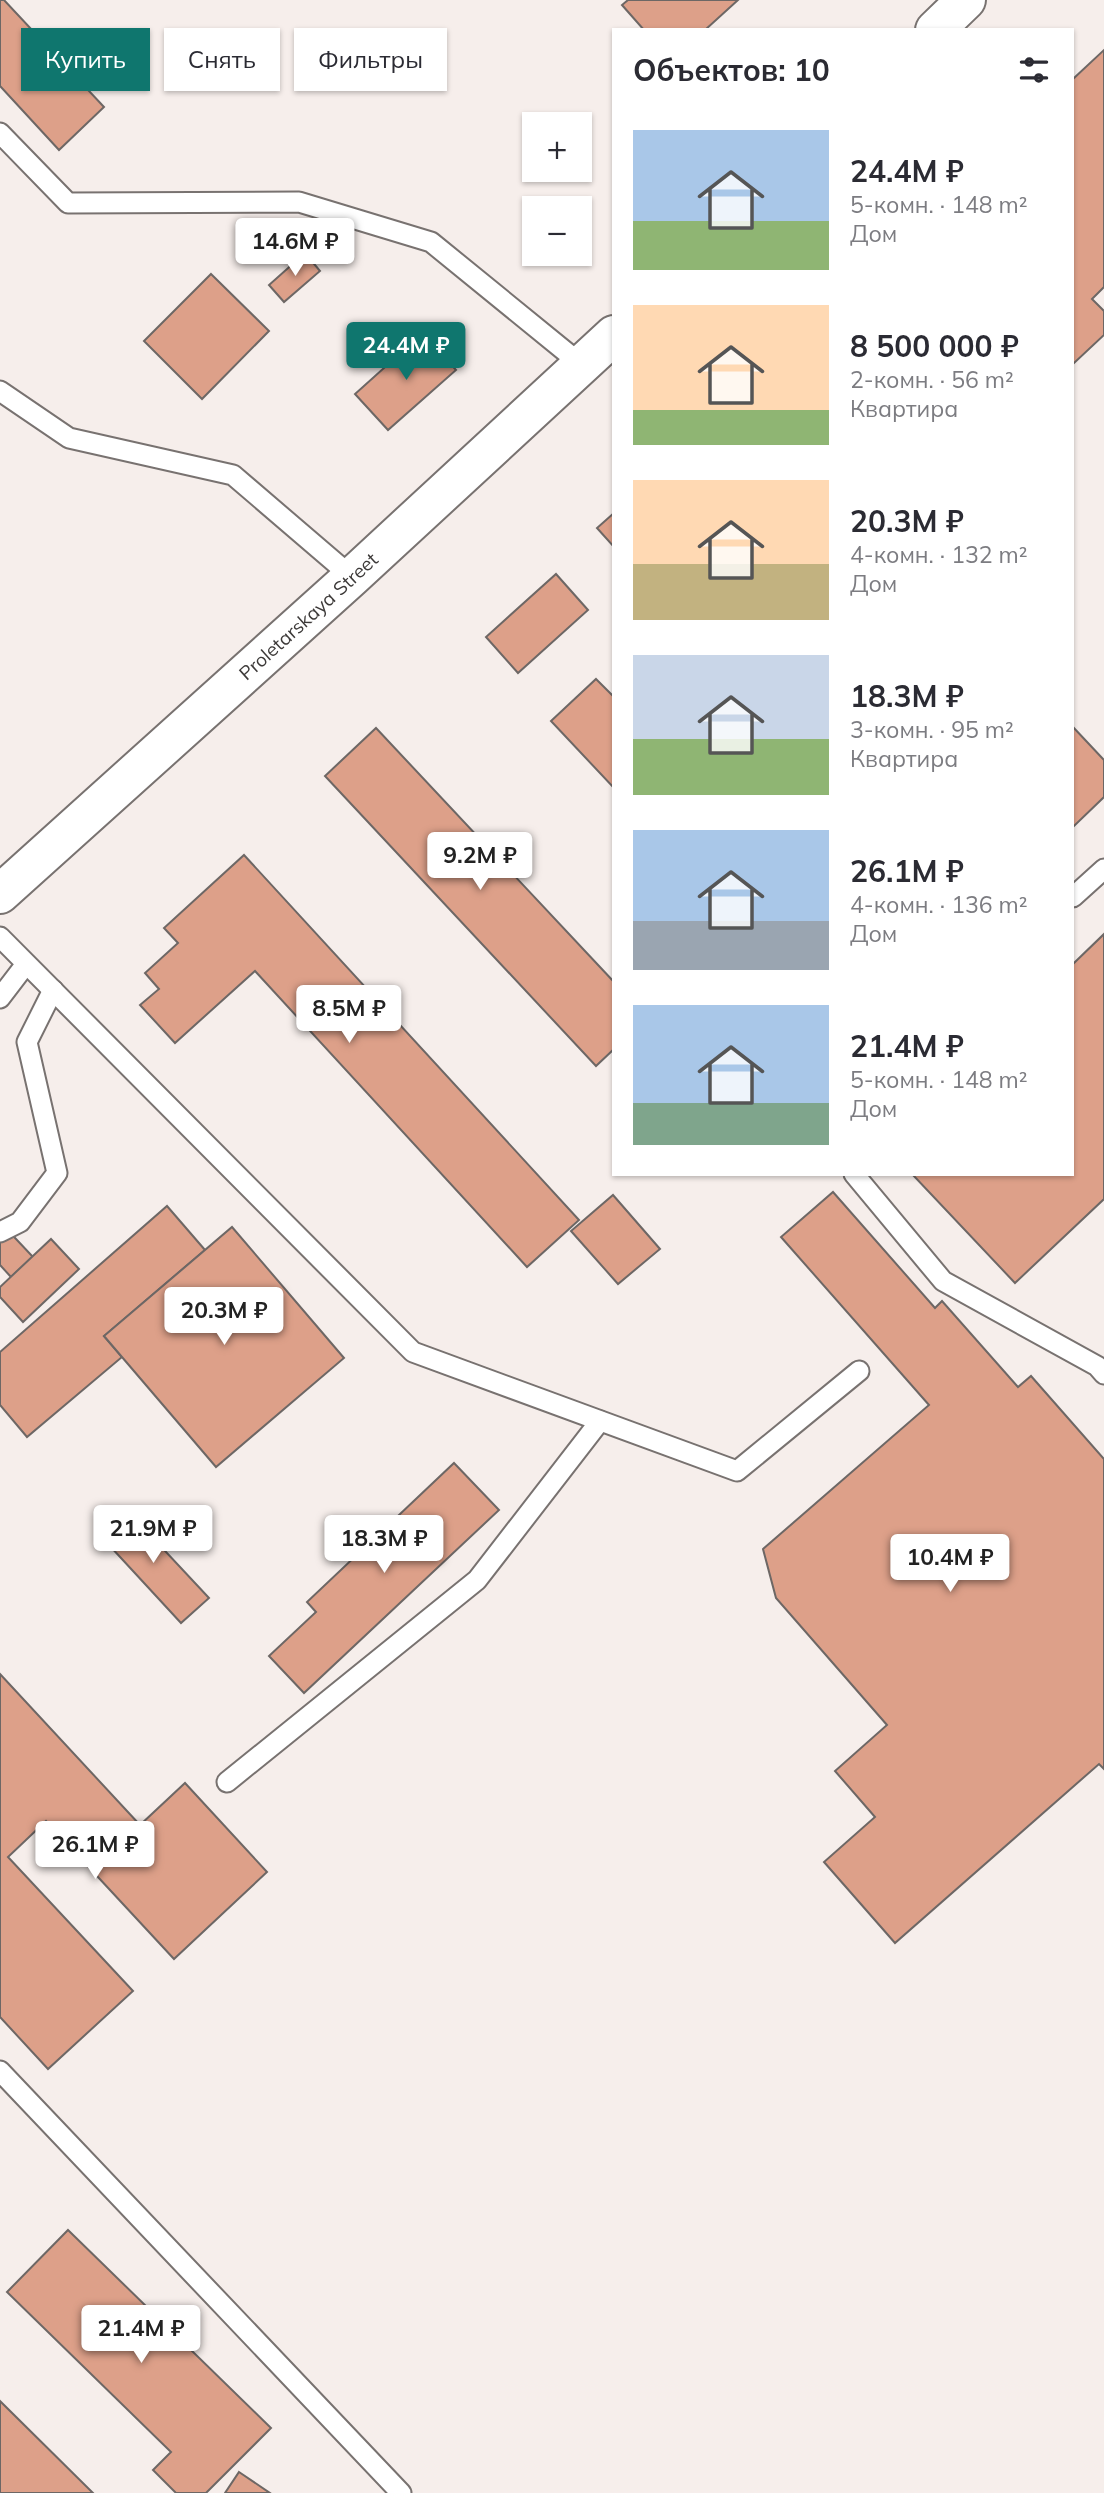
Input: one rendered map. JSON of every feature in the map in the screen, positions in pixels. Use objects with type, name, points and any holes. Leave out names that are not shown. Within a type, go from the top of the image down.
[{"type":"street","points":[[937,28],[966,0]]},
{"type":"street","name":"Proletarskaya Street","points":[[0,894],[352,577],[612,337]]},
{"type":"lane","points":[[0,133],[68,204],[299,202],[431,242],[582,365]]},
{"type":"lane","points":[[0,391],[69,438],[233,475],[352,577]]},
{"type":"lane","points":[[1074,896],[1104,869]]},
{"type":"lane","points":[[0,937],[413,1352],[737,1471],[859,1371]]},
{"type":"lane","points":[[0,998],[26,964]]},
{"type":"lane","points":[[0,1232],[20,1222],[57,1173],[27,1042],[53,990]]},
{"type":"lane","points":[[856,1176],[943,1281],[1097,1366],[1104,1374]]},
{"type":"lane","points":[[227,1782],[477,1580],[600,1421]]},
{"type":"lane","points":[[0,2071],[401,2493]]},
{"type":"building","points":[[0,0],[4,0],[30,28],[21,28],[21,91],[89,91],[104,107],[59,150],[0,86]]},
{"type":"building","points":[[628,0],[738,0],[707,28],[642,28],[622,5]]},
{"type":"building","points":[[1104,50],[1104,287],[1092,299],[1104,311],[1104,335],[1074,363],[1074,78]]},
{"type":"building","points":[[305,253],[320,271],[284,302],[269,285]]},
{"type":"building","points":[[211,274],[269,331],[202,399],[144,341]]},
{"type":"building","points":[[423,333],[456,370],[388,430],[355,394]]},
{"type":"building","points":[[612,515],[612,545],[597,528]]},
{"type":"building","points":[[556,574],[588,610],[518,673],[486,637]]},
{"type":"building","points":[[596,679],[612,695],[612,786],[551,721]]},
{"type":"building","points":[[376,728],[612,980],[612,1051],[596,1066],[325,776]]},
{"type":"building","points":[[1074,728],[1104,760],[1104,797],[1074,826]]},
{"type":"building","points":[[244,855],[579,1220],[527,1267],[255,971],[175,1043],[140,1005],[159,989],[145,973],[178,943],[164,928]]},
{"type":"building","points":[[1104,934],[1104,1199],[1015,1283],[914,1176],[1074,1176],[1074,963]]},
{"type":"building","points":[[833,1192],[935,1308],[942,1301],[1018,1387],[1031,1376],[1104,1459],[1104,1769],[1099,1764],[895,1943],[824,1862],[875,1817],[835,1771],[887,1725],[776,1598],[763,1549],[929,1405],[781,1237]]},
{"type":"building","points":[[613,1195],[660,1249],[618,1284],[571,1231]]},
{"type":"building","points":[[167,1206],[205,1250],[104,1336],[122,1357],[27,1437],[0,1405],[0,1352]]},
{"type":"building","points":[[0,1222],[33,1257],[11,1277],[0,1265]]},
{"type":"building","points":[[232,1227],[344,1358],[216,1467],[104,1336]]},
{"type":"building","points":[[51,1239],[79,1269],[23,1322],[0,1297],[0,1287]]},
{"type":"building","points":[[454,1463],[499,1510],[304,1693],[269,1656],[316,1612],[307,1602]]},
{"type":"building","points":[[124,1507],[209,1598],[181,1623],[97,1532]]},
{"type":"building","points":[[0,1674],[140,1825],[185,1783],[267,1872],[174,1959],[46,1821],[8,1857],[133,1991],[48,2069],[0,2017]]},
{"type":"building","points":[[68,2230],[271,2428],[206,2493],[176,2493],[153,2470],[171,2452],[7,2292]]},
{"type":"building","points":[[0,2401],[93,2493],[0,2493]]},
{"type":"building","points":[[239,2472],[270,2493],[225,2493]]}]
